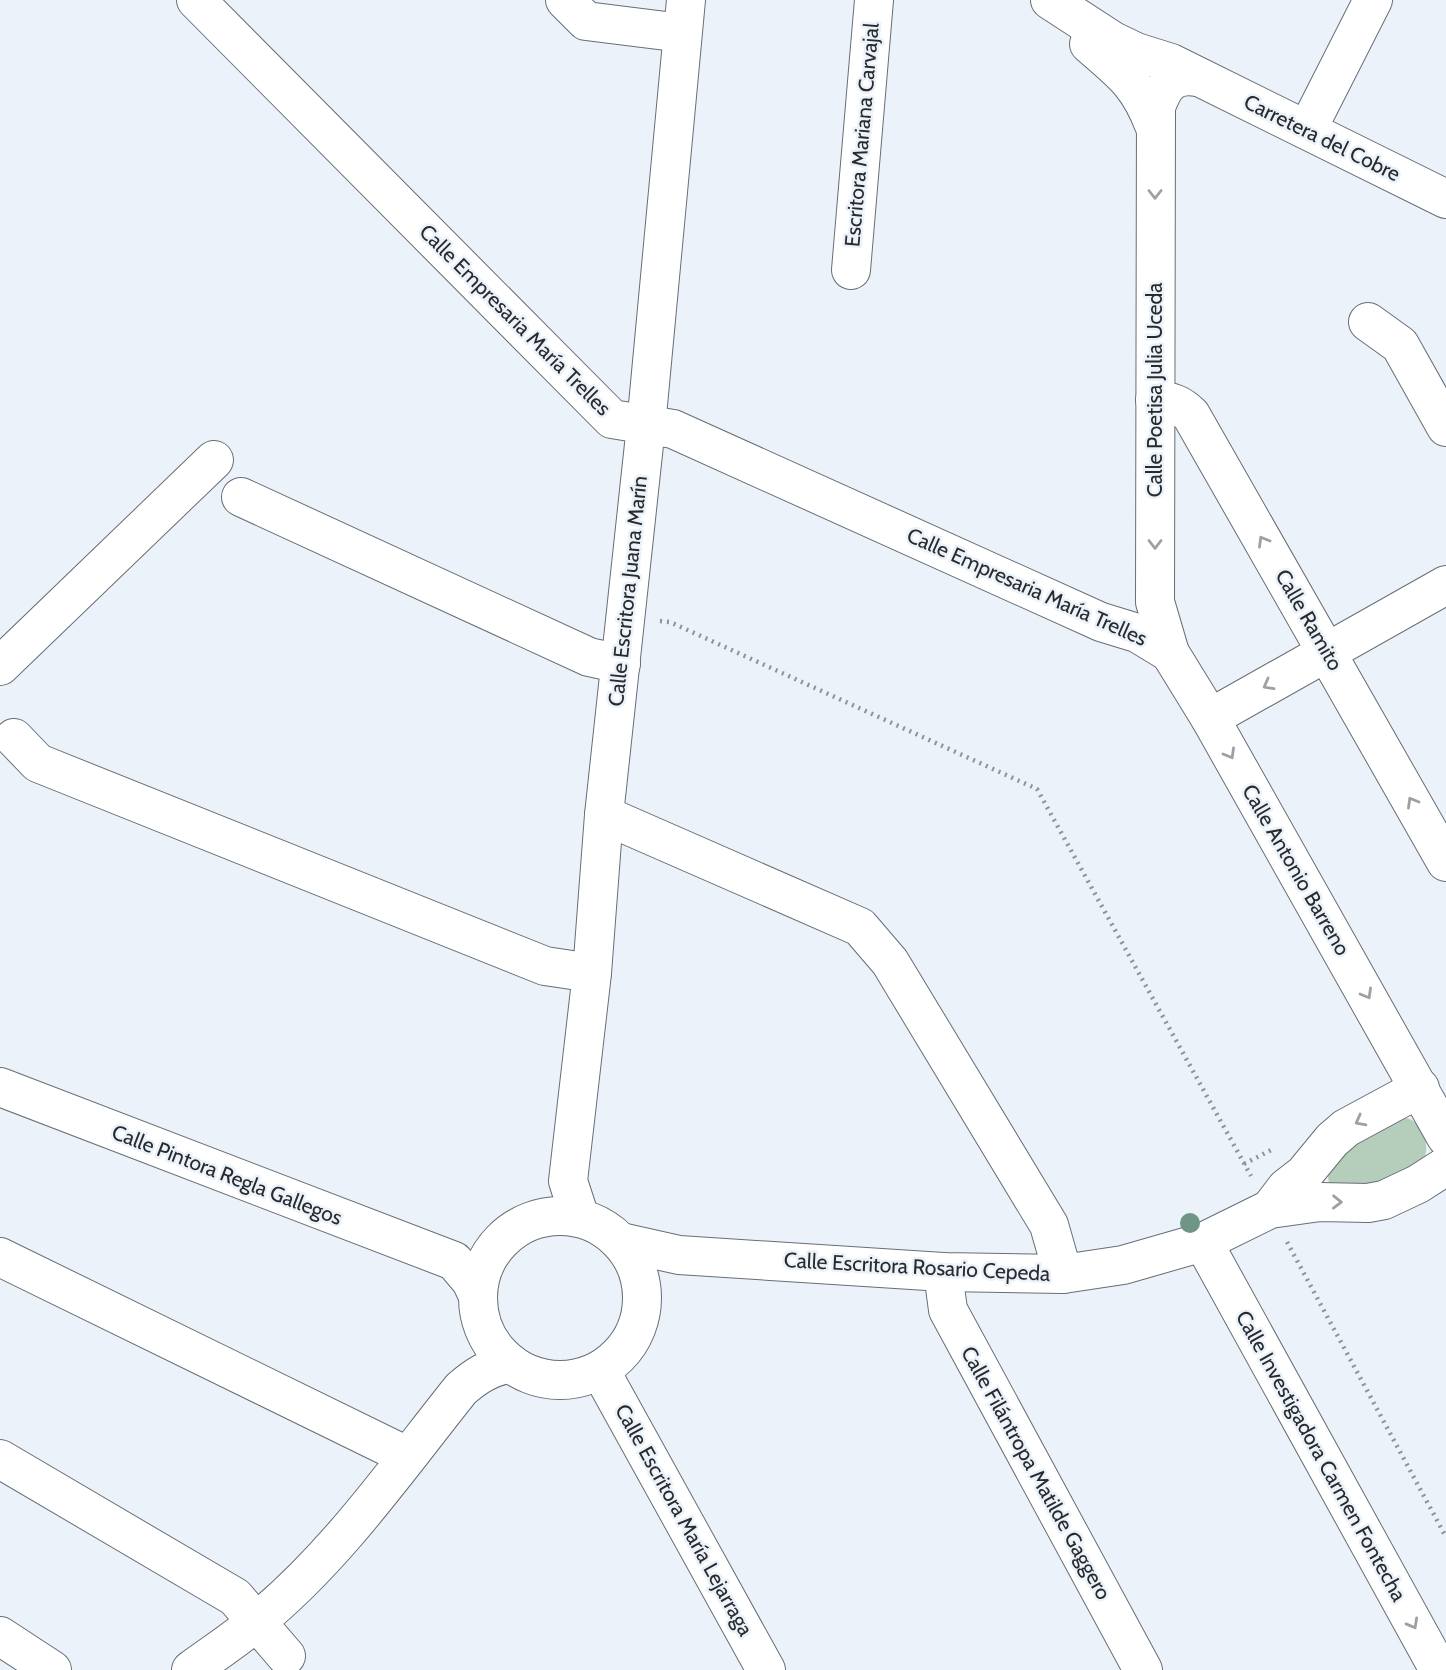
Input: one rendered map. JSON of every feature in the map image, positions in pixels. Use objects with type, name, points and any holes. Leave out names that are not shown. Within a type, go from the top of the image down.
[{"type":"street","name":"Calle Empresaria María Trelles","points":[[196,0],[612,419],[673,429],[1101,622],[1137,632],[1170,653]]},
{"type":"street","points":[[565,0],[586,21],[684,17]]},
{"type":"street","name":"Escritora Mariana Carvajal","points":[[850,270],[874,0]]},
{"type":"street","points":[[1050,0],[1088,43],[1134,85],[1146,103],[1154,125]]},
{"type":"street","name":"Carretera del Cobre","points":[[1050,0],[1113,41],[1136,52],[1171,63],[1446,199]]},
{"type":"street","points":[[1307,130],[1373,0]]},
{"type":"street","name":"Calle Escritora Juana Marín","points":[[563,1218],[592,973],[604,815],[646,426],[684,17]]},
{"type":"street","points":[[1154,125],[1162,89],[1178,77],[1198,77]]},
{"type":"street","name":"Calle Poetisa Julia Uceda","points":[[1154,125],[1155,602],[1170,653]]},
{"type":"street","points":[[1368,322],[1400,345],[1446,427]]},
{"type":"street","name":"Calle Ramito","points":[[1155,400],[1181,405],[1191,415],[1446,862]]},
{"type":"street","points":[[0,666],[214,460]]},
{"type":"street","points":[[241,497],[589,657],[621,664]]},
{"type":"street","points":[[1210,718],[1446,585]]},
{"type":"street","name":"Calle Antonio Barreno","points":[[1170,653],[1210,718],[1444,1127]]},
{"type":"street","points":[[14,738],[38,763],[545,966],[592,973]]},
{"type":"street","points":[[604,815],[860,926],[890,962],[1049,1225],[1063,1274]]},
{"type":"street","name":"Calle Pintora Regla Gallegos","points":[[0,1087],[454,1261]]},
{"type":"street","points":[[1270,1209],[1286,1188],[1304,1174],[1332,1140],[1346,1128],[1420,1088]]},
{"type":"street","points":[[1270,1209],[1320,1202],[1368,1203],[1384,1200],[1446,1166]]},
{"type":"street","name":"Calle Escritora Rosario Cepeda","points":[[621,1242],[679,1255],[943,1272],[1063,1274],[1123,1265],[1203,1242],[1270,1209]]},
{"type":"street","points":[[461,1389],[478,1351],[481,1312],[482,1273],[495,1250],[513,1230],[563,1218],[595,1223],[621,1242],[634,1262],[641,1285],[640,1319],[625,1348],[600,1370],[564,1380],[544,1379],[526,1373],[510,1363],[496,1349],[481,1312],[471,1281],[454,1261],[495,1250]]},
{"type":"street","name":"Calle Investigadora Carmen Fontecha","points":[[1203,1242],[1439,1670]]},
{"type":"street","points":[[641,1285],[662,1263],[679,1255]]},
{"type":"street","points":[[0,1257],[407,1456]]},
{"type":"street","name":"Calle Filántropa Matilde Gaggero","points":[[943,1272],[948,1310],[1143,1670]]},
{"type":"street","points":[[191,1670],[257,1622],[305,1576],[346,1531],[461,1389],[477,1374],[510,1363]]},
{"type":"street","name":"Calle Escritora María Lejarraga","points":[[600,1370],[766,1670]]},
{"type":"street","points":[[0,1459],[235,1597],[286,1656]]},
{"type":"street","points":[[0,1636],[52,1670]]},
{"type":"path","points":[[625,617],[670,622],[1037,789],[1270,1209],[1446,1537]]},
{"type":"green space","points":[[1398,1117],[1414,1121],[1423,1133],[1426,1148],[1423,1164],[1377,1188],[1329,1183],[1327,1171],[1330,1160]]}]
